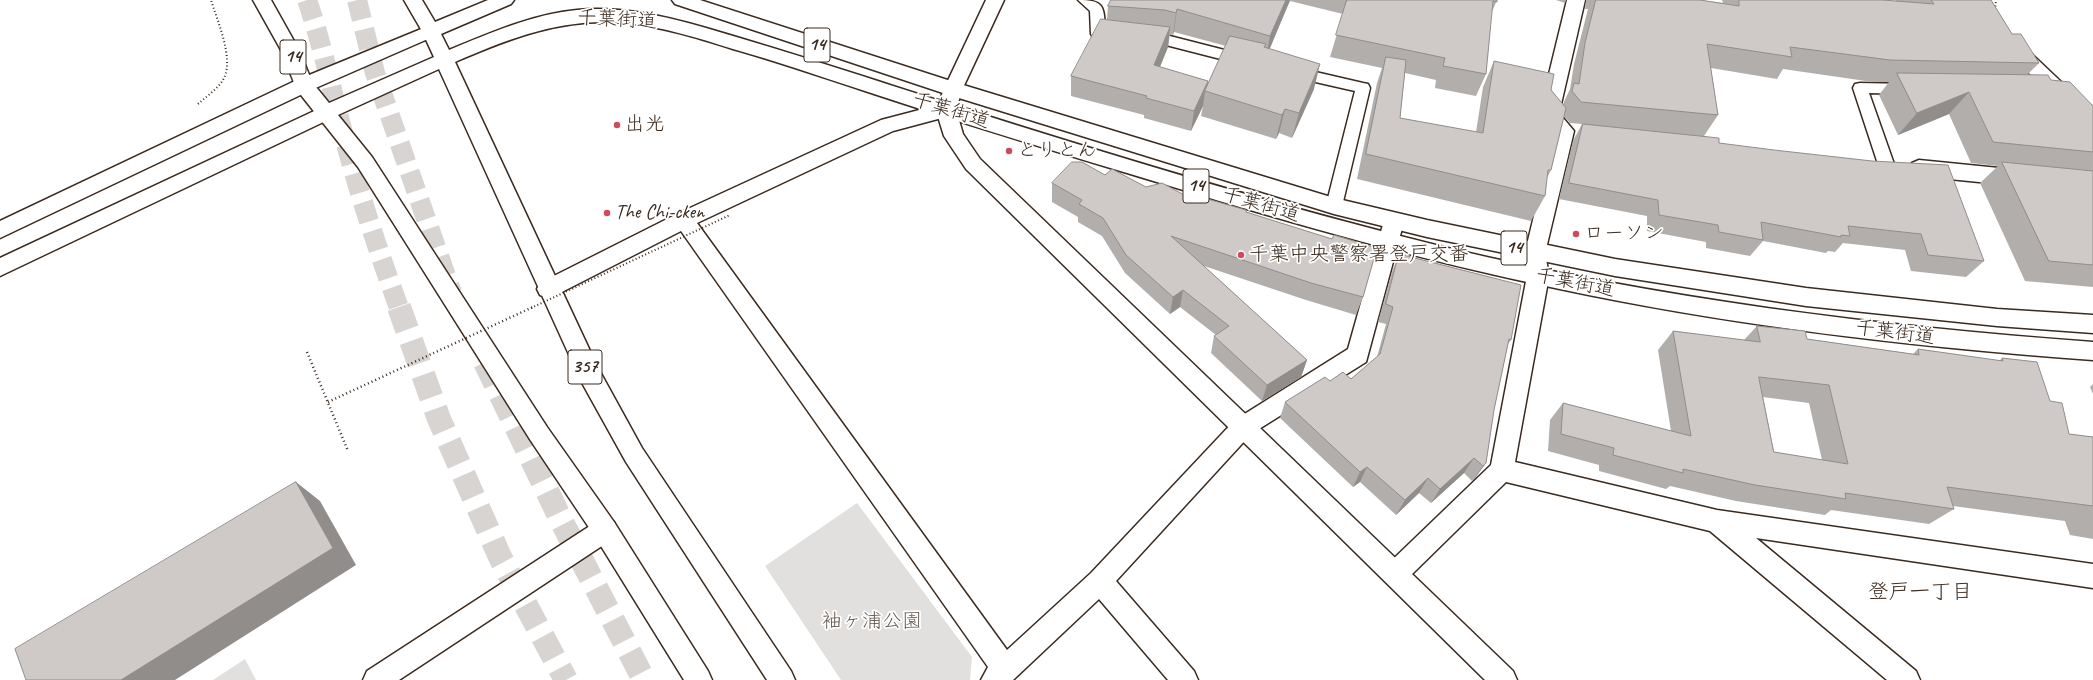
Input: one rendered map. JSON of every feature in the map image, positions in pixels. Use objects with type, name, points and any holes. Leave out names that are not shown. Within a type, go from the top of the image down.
[{"type":"main road","name":"14","points":[[262,0],[290,50],[304,85],[327,112]]},
{"type":"main road","points":[[413,0],[431,31]]},
{"type":"main road","points":[[0,230],[304,85],[505,0]]},
{"type":"main road","name":"千葉街道","points":[[681,0],[953,89],[1334,206],[1391,231],[1538,276],[1667,300],[1873,331],[1997,345],[2093,351]]},
{"type":"main road","points":[[995,0],[953,89],[946,110],[954,136],[973,164],[1243,428],[1396,573],[1504,680]]},
{"type":"main road","points":[[1396,573],[1502,470],[1538,276],[1536,253],[1572,132],[1549,115],[1576,0]]},
{"type":"main road","name":"千葉街道","points":[[0,268],[327,112],[444,59],[539,23],[591,15],[639,17],[664,21],[779,55],[946,110],[1251,203],[1391,231],[1794,295],[1922,311],[2093,324]]},
{"type":"main road","points":[[1993,28],[2093,123]]},
{"type":"main road","name":"357","points":[[431,31],[548,289],[589,374],[634,455],[782,680]]},
{"type":"main road","points":[[548,289],[684,220],[888,126],[946,110]]},
{"type":"main road","points":[[327,112],[365,162],[535,427],[605,530],[699,680]]},
{"type":"main road","points":[[1878,163],[2039,180]]},
{"type":"main road","points":[[684,220],[999,674],[1100,581],[1243,428],[1358,355],[1391,231]]},
{"type":"main road","points":[[1502,470],[1717,520],[2093,576]]},
{"type":"main road","points":[[1717,520],[1907,680]]},
{"type":"main road","points":[[376,680],[605,530]]},
{"type":"main road","points":[[1100,581],[1185,680]]},
{"type":"lane","points":[[1085,0],[1097,9],[1098,34],[1162,39],[1260,64]]},
{"type":"lane","points":[[1282,69],[1363,88],[1334,206]]},
{"type":"lane","points":[[1878,163],[1860,88],[1924,89]]},
{"type":"lane","points":[[2036,90],[2060,91]]},
{"type":"path","points":[[194,107],[212,92],[225,76],[227,57],[211,0]]},
{"type":"path","points":[[1993,28],[1996,0]]},
{"type":"path","points":[[328,402],[730,215]]},
{"type":"path","points":[[307,352],[348,451]]},
{"type":"green space","name":"袖ヶ浦公園","points":[[857,503],[972,657],[970,680],[841,680],[765,566]]},
{"type":"green space","points":[[245,659],[256,680],[213,680]]},
{"type":"building","points":[[1111,0],[1286,0],[1270,36],[1177,9],[1176,13],[1165,10],[1108,6]]},
{"type":"building","points":[[1347,0],[1497,0],[1497,2],[1493,1],[1486,74],[1443,66],[1445,58],[1336,35]]},
{"type":"building","points":[[1596,0],[1700,0],[1739,6],[1739,0],[1883,0],[1934,4],[1931,0],[1991,0],[2012,34],[2021,34],[2039,63],[1890,60],[1790,47],[1792,57],[1707,44],[1718,115],[1581,102],[1572,91],[1574,83],[1579,84],[1585,43]]},
{"type":"building","points":[[1101,19],[1170,27],[1154,65],[1208,81],[1194,111],[1146,98],[1147,96],[1071,76]]},
{"type":"building","points":[[1230,36],[1266,44],[1264,47],[1320,64],[1299,113],[1285,109],[1282,115],[1205,91]]},
{"type":"building","points":[[1386,57],[1406,60],[1400,118],[1483,133],[1494,61],[1554,74],[1551,90],[1566,108],[1551,170],[1548,170],[1545,196],[1366,154]]},
{"type":"building","points":[[1897,73],[2048,75],[2051,80],[2070,82],[2093,105],[2093,152],[1993,142],[1969,92],[1917,113]]},
{"type":"building","points":[[1583,124],[1719,138],[1719,143],[1774,150],[1872,161],[1948,165],[1984,261],[1928,255],[1921,234],[1848,226],[1850,236],[1841,235],[1841,237],[1761,222],[1763,240],[1719,232],[1718,225],[1659,215],[1658,200],[1569,183]]},
{"type":"building","points":[[1072,162],[1082,162],[1105,175],[1112,169],[1146,187],[1162,183],[1188,197],[1190,194],[1246,210],[1246,212],[1332,239],[1334,235],[1377,248],[1363,297],[1311,283],[1171,236],[1307,360],[1267,385],[1214,336],[1229,326],[1183,290],[1173,297],[1126,255],[1103,218],[1079,204],[1082,200],[1052,183]]},
{"type":"building","points":[[2002,162],[2093,171],[2093,265],[2049,261]]},
{"type":"building","points":[[1399,254],[1521,285],[1511,340],[1509,339],[1494,410],[1486,463],[1483,466],[1474,458],[1440,489],[1428,478],[1405,500],[1367,467],[1360,472],[1285,402],[1325,377],[1330,381],[1343,372],[1351,379],[1380,354],[1393,307],[1386,304]]},
{"type":"building","points":[[1757,326],[1805,331],[1807,339],[1919,355],[1918,349],[2003,361],[2002,358],[2037,362],[2050,401],[2062,403],[2069,434],[2093,437],[2093,506],[1947,487],[1954,509],[1845,493],[1846,499],[1755,485],[1683,469],[1683,473],[1613,455],[1614,448],[1561,434],[1563,403],[1691,436],[1673,331],[1760,342]],"holes":[[[1759,377],[1829,385],[1848,464],[1774,452]]]},
{"type":"building","points":[[296,482],[333,548],[121,680],[26,680],[15,649]]},
{"type":"tunnel","points":[[307,0],[318,35],[357,183],[399,308]]},
{"type":"tunnel","points":[[357,0],[375,73],[452,293]]},
{"type":"tunnel","points":[[399,307],[439,419],[500,557],[566,680]]},
{"type":"tunnel","points":[[485,362],[562,522],[644,680]]},
{"type":"place","name":"出光","points":[[617,125]]},
{"type":"place","name":"とりとん","points":[[1009,151]]},
{"type":"place","name":"The Chi-cken","points":[[607,213]]},
{"type":"place","name":"ローソン","points":[[1576,234]]},
{"type":"place","name":"千葉中央警察署登戸交番","points":[[1241,255]]},
{"type":"district","name":"登戸一丁目","points":[[1920,592]]}]
